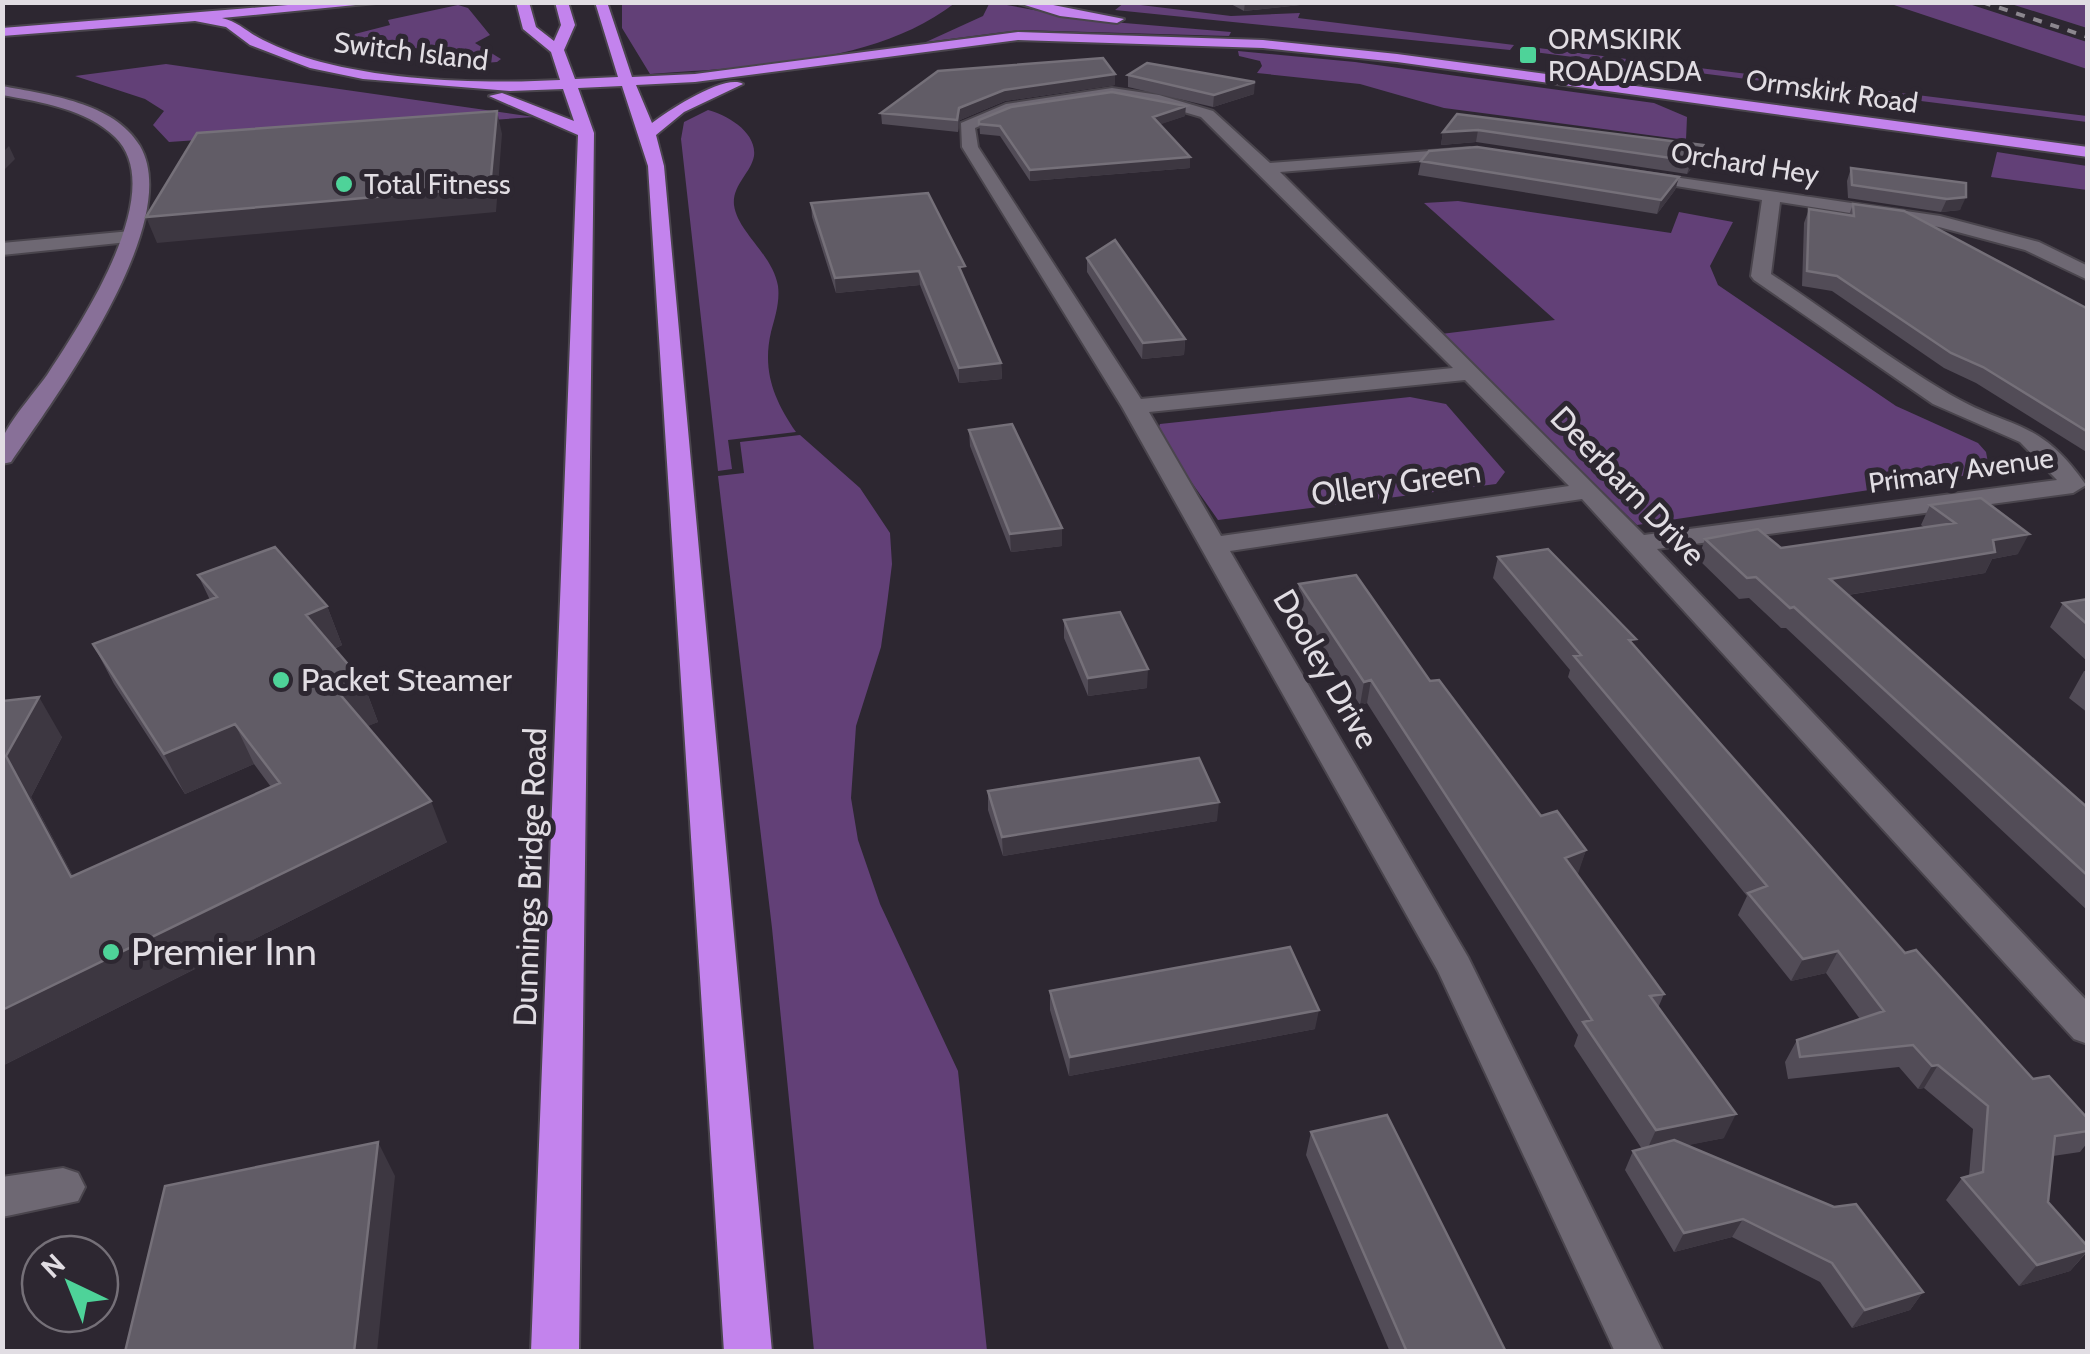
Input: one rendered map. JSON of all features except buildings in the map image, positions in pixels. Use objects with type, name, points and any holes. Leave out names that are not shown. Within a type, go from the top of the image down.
[{"type":"highway","points":[[2,32],[380,2]]},
{"type":"highway","name":"Switch Island","points":[[522,2],[530,29],[557,50]]},
{"type":"highway","points":[[557,50],[568,26],[561,2]]},
{"type":"highway","points":[[1022,2],[1060,12],[1130,20]]},
{"type":"highway","points":[[602,3],[614,58],[630,83],[650,132],[656,166],[748,1352]]},
{"type":"highway","name":"Switch Island","points":[[196,17],[230,24],[254,42],[316,64],[363,75],[448,84],[630,83]]},
{"type":"highway","name":"Ormskirk Road","points":[[1178,24],[1506,60],[2088,138]]},
{"type":"highway","name":"Ormskirk Road","points":[[802,67],[1018,36],[1262,44],[1397,58],[2088,152]]},
{"type":"highway","name":"Dunnings Bridge Road","points":[[555,1352],[586,133],[557,50]]},
{"type":"highway","points":[[630,83],[802,67]]},
{"type":"highway","points":[[650,132],[702,97],[802,67]]},
{"type":"highway","points":[[448,84],[541,110],[586,133]]},
{"type":"main road","points":[[2,90],[104,122],[132,147],[141,164],[141,196],[131,237],[96,318],[2,457]]},
{"type":"street","name":"Deerbarn Drive","points":[[1060,98],[1112,93],[1159,100],[1207,114],[1266,168],[1588,491],[2088,1028]]},
{"type":"street","name":"Dooley Drive","points":[[1060,98],[1006,109],[968,126],[970,146],[1134,407],[1455,966],[1640,1352]]},
{"type":"street","points":[[1266,168],[1475,151]]},
{"type":"street","name":"Orchard Hey","points":[[1614,172],[1940,222],[2032,246],[2088,274]]},
{"type":"street","name":"Primary Avenue","points":[[1636,544],[2080,488],[2055,455],[2010,425],[1944,402],[1762,276],[1772,195]]},
{"type":"street","points":[[2,249],[131,237]]},
{"type":"street","points":[[1134,407],[1467,373]]},
{"type":"street","name":"Ollery Green","points":[[1214,545],[1588,491]]},
{"type":"street","points":[[2,1197],[62,1187]]},
{"type":"shaded area","points":[[990,2],[1089,20],[1231,32],[1229,36],[1020,30],[926,42],[983,16]]},
{"type":"shaded area","points":[[955,3],[887,40],[849,51],[769,65],[650,74],[622,28],[622,4]]},
{"type":"shaded area","points":[[1124,3],[1231,16],[1300,13],[1298,18],[1514,45],[1510,50],[1115,10]]},
{"type":"shaded area","points":[[1888,3],[1966,3],[2087,42],[2087,69]]},
{"type":"shaded area","points":[[2008,3],[2087,3],[2087,28]]},
{"type":"shaded area","points":[[458,5],[468,8],[490,35],[475,43],[501,59],[497,62],[432,67],[449,54],[347,36],[390,25],[388,20]]},
{"type":"shaded area","points":[[1522,46],[2087,116],[2087,122],[1518,50]]},
{"type":"shaded area","points":[[1238,51],[1355,62],[1654,103],[1687,117],[1686,140],[1444,108],[1360,84],[1257,73],[1262,66],[1260,61],[1239,56]]},
{"type":"shaded area","points":[[166,64],[534,117],[169,142],[153,125],[164,111],[145,99],[75,76]]},
{"type":"shaded area","points":[[708,110],[739,126],[754,147],[734,205],[742,225],[775,274],[778,304],[769,346],[769,372],[776,397],[796,432],[728,440],[732,469],[718,471],[681,139],[684,122]]},
{"type":"shaded area","points":[[1997,152],[2087,166],[2087,190],[1991,177]]},
{"type":"shaded area","points":[[1458,201],[1671,233],[1679,212],[1733,222],[1710,266],[1718,285],[1896,406],[1978,443],[1986,452],[1989,468],[1969,475],[1637,525],[1441,334],[1555,320],[1424,203]]},
{"type":"shaded area","points":[[1410,397],[1446,404],[1505,472],[1496,484],[1218,520],[1157,433],[1160,424]]},
{"type":"shaded area","points":[[800,435],[860,488],[890,533],[892,564],[881,647],[856,726],[851,798],[858,840],[880,904],[958,1071],[987,1351],[814,1351],[772,928],[718,476],[744,473],[740,442]]},
{"type":"railway","points":[[1982,2],[2088,37]]},
{"type":"place","name":"ORMSKIRK ROAD/ASDA","points":[[1528,55]]},
{"type":"place","name":"Total Fitness","points":[[344,184]]},
{"type":"place","name":"Packet Steamer","points":[[281,680]]},
{"type":"place","name":"Premier Inn","points":[[111,952]]}]
